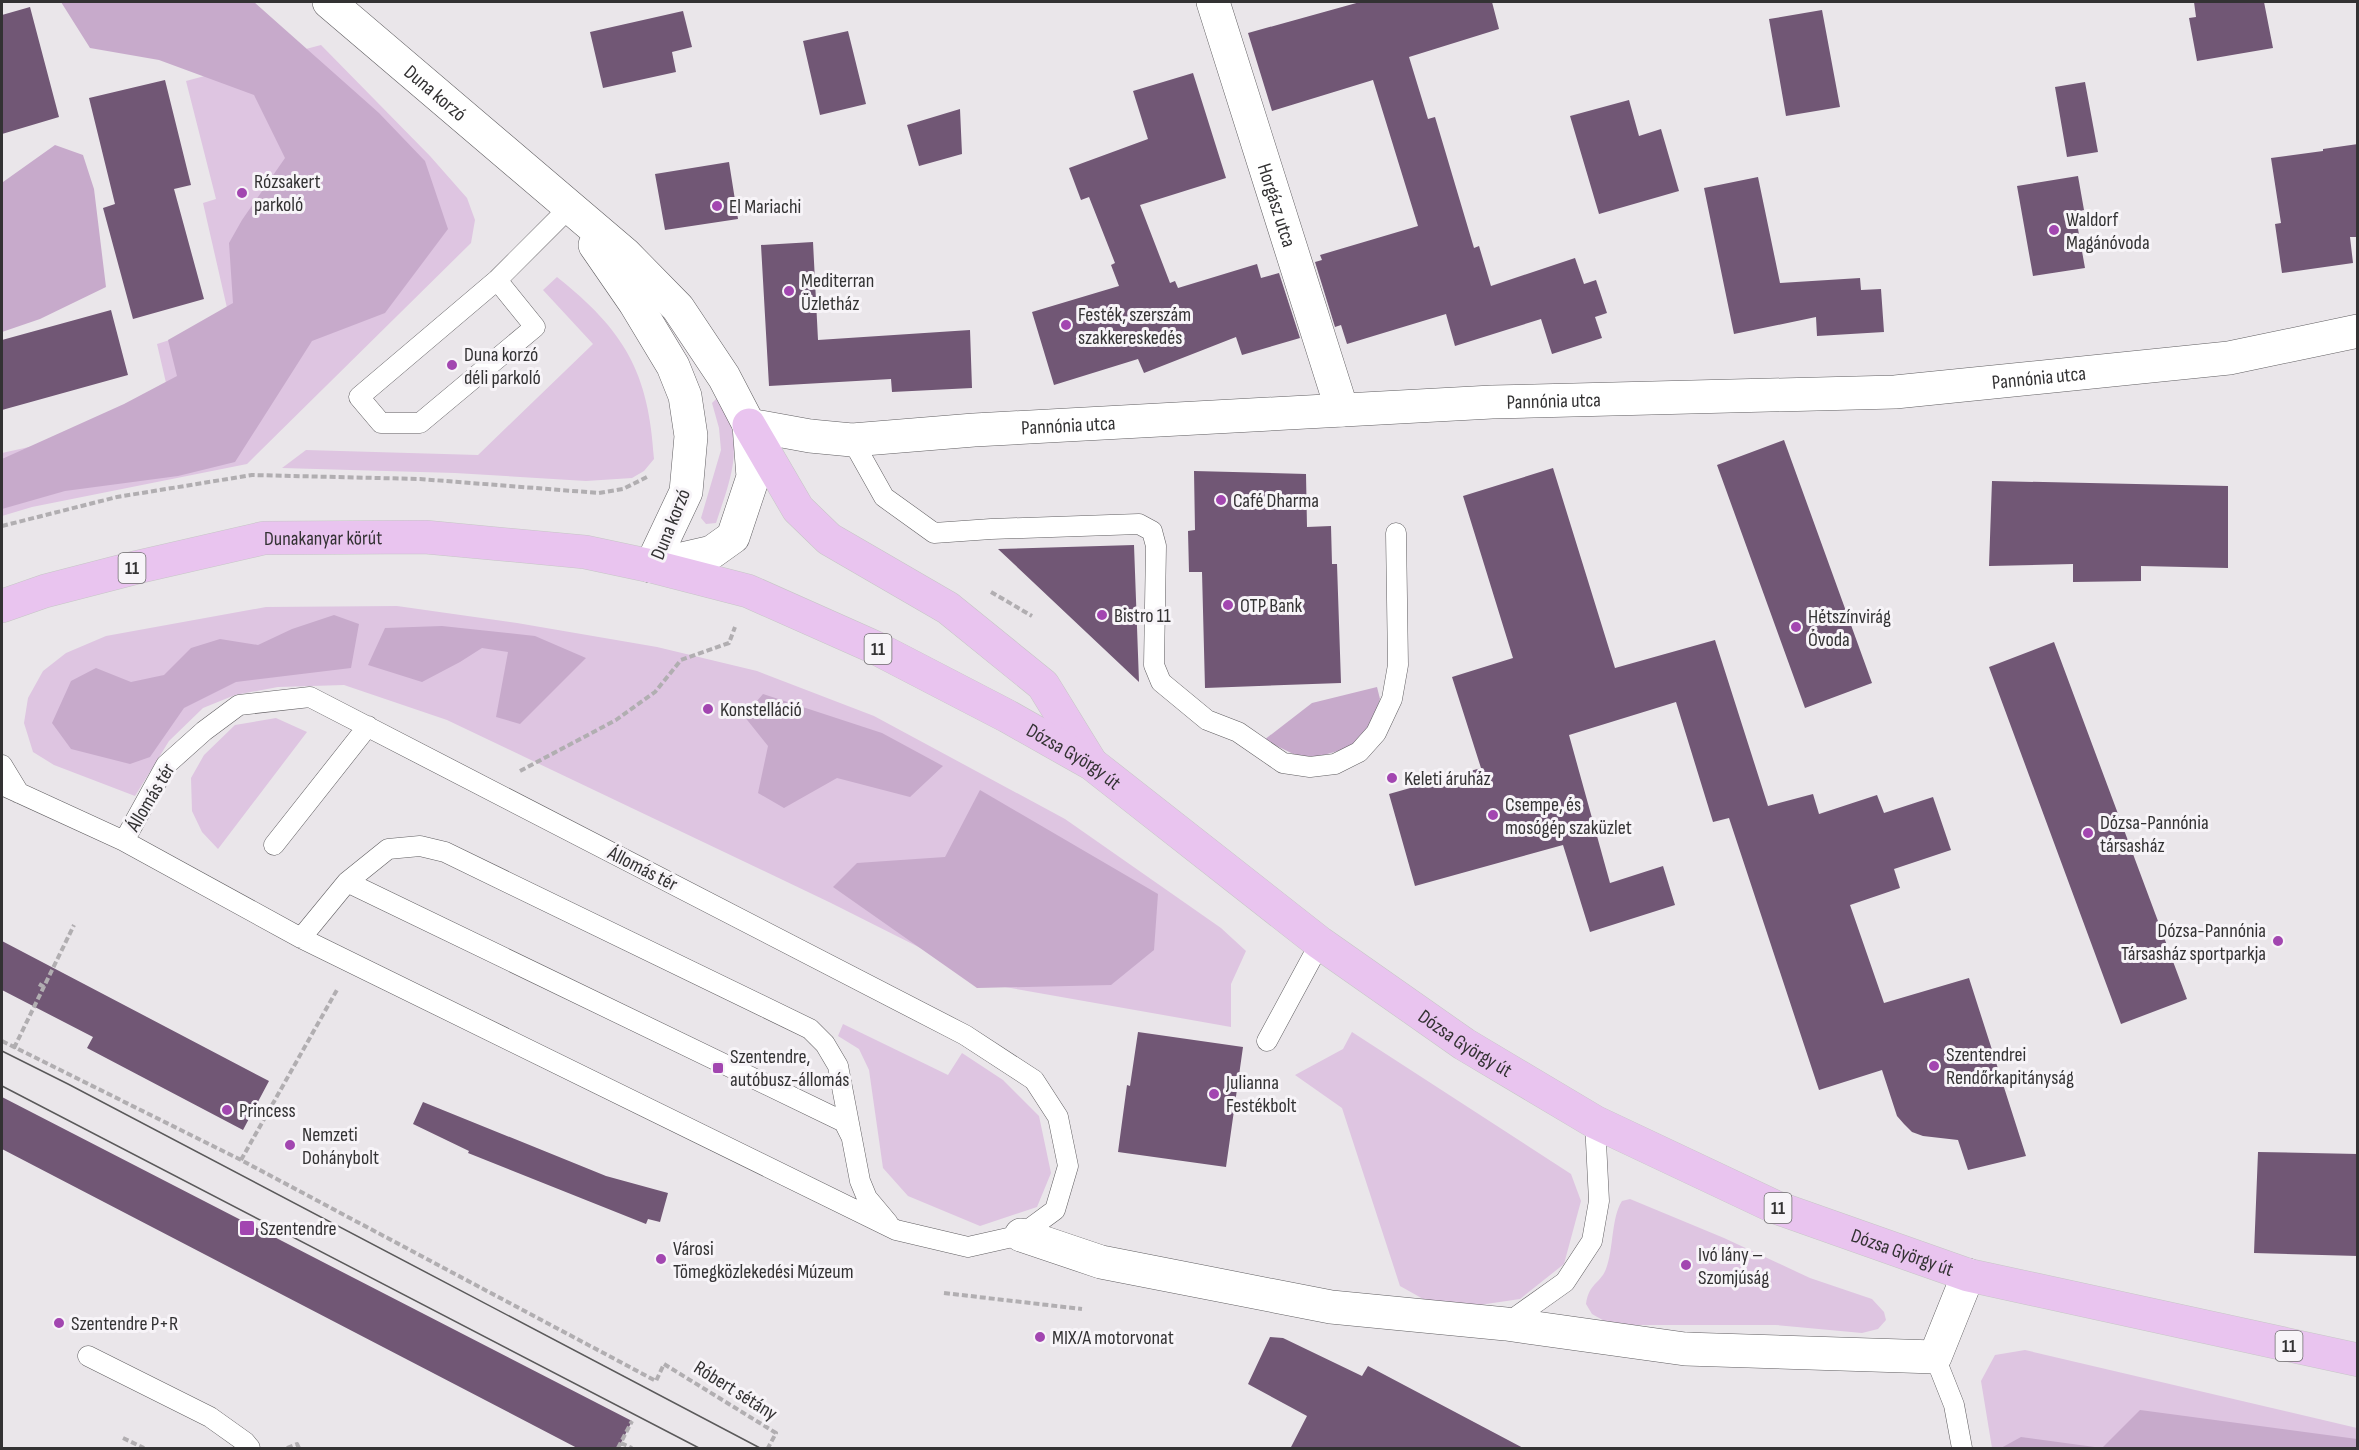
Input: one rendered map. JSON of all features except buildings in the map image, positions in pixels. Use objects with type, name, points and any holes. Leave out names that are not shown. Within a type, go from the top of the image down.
[{"type":"main road","points":[[749,425],[806,519],[829,538],[948,608],[1043,684],[1092,765]]},
{"type":"main road","name":"Dunakanyar körút","points":[[2,606],[45,591],[264,538],[425,537],[585,552],[651,566]]},
{"type":"main road","name":"Dózsa György út","points":[[651,566],[747,591],[874,647],[1007,716],[1092,765],[1320,943],[1464,1044],[1595,1122],[1775,1207],[1968,1275],[2358,1360]]},
{"type":"street","name":"Duna korzó","points":[[329,2],[569,208],[626,254],[678,308],[724,377],[749,425],[753,477],[733,537],[712,552],[651,566]]},
{"type":"street","name":"Horgász utca","points":[[1213,2],[1342,410]]},
{"type":"street","name":"Duna korzó","points":[[569,208],[635,303],[673,366],[685,396],[691,436],[686,492],[651,566]]},
{"type":"street","name":"Pannónia utca","points":[[749,425],[810,436],[852,440],[986,430],[1492,402],[1895,392],[2229,358],[2358,331]]},
{"type":"street","points":[[1021,1234],[1101,1262],[1320,1304],[1506,1324],[1685,1349],[1935,1357],[1968,1275]]},
{"type":"lane","points":[[497,280],[535,327],[420,423],[381,423],[359,397],[497,280],[569,208]]},
{"type":"lane","points":[[852,440],[884,497],[934,533],[1139,524],[1152,531],[1156,546],[1154,665],[1161,682],[1207,720],[1238,732],[1283,763],[1310,767],[1335,764],[1359,752],[1376,733],[1392,699],[1398,665],[1395,534]]},
{"type":"lane","name":"Állomás tér","points":[[124,841],[166,765],[204,731],[239,705],[310,697],[965,1035],[1035,1080],[1058,1117],[1068,1166],[1055,1210],[1021,1234]]},
{"type":"lane","points":[[274,845],[368,726]]},
{"type":"lane","points":[[2,765],[10,789],[124,841],[301,938],[896,1230],[968,1247],[1021,1234]]},
{"type":"lane","points":[[301,938],[347,882],[388,849],[420,846],[445,852],[810,1029],[825,1044],[838,1066],[860,1181],[867,1198],[878,1213],[896,1230]]},
{"type":"lane","points":[[347,882],[844,1122],[852,1140]]},
{"type":"lane","points":[[1267,1041],[1320,943]]},
{"type":"lane","points":[[1506,1324],[1565,1282],[1592,1241],[1599,1202],[1595,1122]]},
{"type":"lane","points":[[88,1356],[210,1417],[245,1442],[250,1449]]},
{"type":"lane","points":[[1935,1357],[1954,1406],[1962,1449]]},
{"type":"path","points":[[2,526],[117,497],[252,475],[420,479],[599,493],[623,489],[647,477]]},
{"type":"path","points":[[489,788],[616,720],[656,692],[681,660],[729,643],[747,591]]},
{"type":"path","points":[[14,1048],[74,925]]},
{"type":"path","points":[[2,1041],[241,1160],[334,992],[359,966]]},
{"type":"path","points":[[39,984],[44,987]]},
{"type":"path","name":"Róbert sétány","points":[[241,1160],[656,1381],[664,1364],[776,1433],[768,1449]]},
{"type":"path","points":[[944,1293],[1082,1309]]},
{"type":"path","points":[[618,1449],[632,1421]]},
{"type":"path","points":[[123,1438],[144,1449]]},
{"type":"path","points":[[621,1443],[632,1449]]},
{"type":"path","points":[[287,1449],[297,1444],[299,1449]]},
{"type":"shaded area","points":[[61,2],[254,2],[379,113],[425,161],[448,229],[385,313],[312,341],[235,462],[178,476],[65,491],[2,509],[2,459],[124,404],[177,376],[168,340],[233,303],[229,243],[285,158],[254,95],[159,60],[90,48]]},
{"type":"shaded area","points":[[321,45],[430,156],[467,198],[475,220],[471,243],[247,464],[32,507],[2,516],[2,453],[65,439],[170,400],[157,344],[230,321],[203,203],[216,199],[186,81]]},
{"type":"shaded area","points":[[55,145],[83,155],[94,189],[106,287],[40,319],[2,332],[3,182]]},
{"type":"shaded area","points":[[557,277],[600,316],[629,356],[639,378],[651,429],[654,459],[644,471],[632,478],[586,481],[455,473],[282,468],[306,450],[478,455],[593,344],[543,290]]},
{"type":"shaded area","points":[[718,397],[725,405],[730,422],[733,435],[733,460],[716,523],[706,524],[701,518],[721,450],[719,428],[712,403]]},
{"type":"shaded area","points":[[397,606],[517,623],[657,647],[757,671],[874,716],[1065,819],[1221,928],[1246,951],[1231,984],[1231,1027],[994,985],[831,903],[447,720],[344,685],[278,687],[235,695],[203,708],[169,741],[135,796],[54,765],[33,752],[24,723],[28,698],[43,671],[66,653],[106,636],[266,607]]},
{"type":"shaded area","points":[[334,615],[359,624],[351,668],[236,682],[184,708],[150,757],[130,764],[71,749],[52,723],[71,681],[96,668],[131,682],[164,675],[191,648],[220,639],[258,645],[292,629]]},
{"type":"shaded area","points":[[442,626],[535,636],[586,658],[520,724],[496,717],[508,652],[482,648],[422,682],[368,665],[385,628]]},
{"type":"shaded area","points":[[1377,687],[1380,699],[1373,720],[1352,747],[1306,760],[1264,740],[1312,703]]},
{"type":"shaded area","points":[[763,694],[882,733],[943,766],[910,797],[837,778],[784,808],[758,793],[768,746],[744,716]]},
{"type":"shaded area","points":[[276,718],[307,732],[218,849],[202,832],[192,811],[191,778],[204,755],[235,725]]},
{"type":"shaded area","points":[[980,790],[1158,894],[1154,950],[1111,985],[977,988],[833,887],[857,863],[945,857]]},
{"type":"shaded area","points":[[843,1024],[948,1075],[962,1053],[1003,1080],[1039,1116],[1051,1173],[1037,1207],[980,1226],[908,1196],[883,1168],[869,1070],[859,1049],[838,1036]]},
{"type":"shaded area","points":[[1352,1032],[1571,1174],[1581,1201],[1564,1264],[1520,1299],[1459,1308],[1425,1300],[1400,1286],[1342,1108],[1295,1075],[1343,1049]]},
{"type":"shaded area","points":[[1630,1199],[1724,1238],[1810,1278],[1872,1299],[1884,1312],[1886,1320],[1878,1329],[1862,1333],[1776,1325],[1608,1323],[1592,1314],[1586,1304],[1587,1297],[1606,1269],[1618,1208],[1622,1201]]},
{"type":"shaded area","points":[[2025,1350],[2357,1428],[2357,1448],[1992,1448],[1981,1381],[1995,1355]]},
{"type":"shaded area","points":[[2140,1410],[2357,1439],[2357,1448],[2102,1448]]},
{"type":"shaded area","points":[[2021,1437],[2102,1448],[2001,1448]]},
{"type":"tram line","points":[[2,1051],[760,1448]]},
{"type":"tram line","points":[[2,1086],[699,1448]]},
{"type":"place","name":"Rózsakert parkoló","points":[[242,193]]},
{"type":"place","name":"El Mariachi","points":[[717,206]]},
{"type":"place","name":"Waldorf Magánóvoda","points":[[2054,230]]},
{"type":"place","name":"Mediterran Üzletház","points":[[789,291]]},
{"type":"place","name":"Festék, szerszám szakkereskedés","points":[[1066,325]]},
{"type":"place","name":"Duna korzó déli parkoló","points":[[452,365]]},
{"type":"place","name":"Café Dharma","points":[[1221,500]]},
{"type":"place","name":"OTP Bank","points":[[1228,605]]},
{"type":"place","name":"Bistro 11","points":[[1102,615]]},
{"type":"place","name":"Hétszínvirág Óvoda","points":[[1796,627]]},
{"type":"place","name":"Konstelláció","points":[[708,709]]},
{"type":"place","name":"Keleti áruház","points":[[1392,778]]},
{"type":"place","name":"Csempe, és mosógép szaküzlet","points":[[1493,815]]},
{"type":"place","name":"Dózsa-Pannónia társasház","points":[[2088,833]]},
{"type":"place","name":"Dózsa-Pannónia Társasház sportparkja","points":[[2278,941]]},
{"type":"place","name":"Szentendrei Rendőrkapitányság","points":[[1934,1066]]},
{"type":"place","name":"Szentendre, autóbusz-állomás","points":[[718,1068]]},
{"type":"place","name":"Julianna Festékbolt","points":[[1214,1094]]},
{"type":"place","name":"Princess","points":[[227,1110]]},
{"type":"place","name":"Nemzeti Dohánybolt","points":[[290,1145]]},
{"type":"place","name":"Szentendre","points":[[247,1228]]},
{"type":"place","name":"Városi Tömegközlekedési Múzeum","points":[[661,1259]]},
{"type":"place","name":"Ivó lány – Szomjúság","points":[[1686,1265]]},
{"type":"place","name":"Szentendre P+R","points":[[59,1323]]},
{"type":"place","name":"MIX/A motorvonat","points":[[1040,1337]]}]
